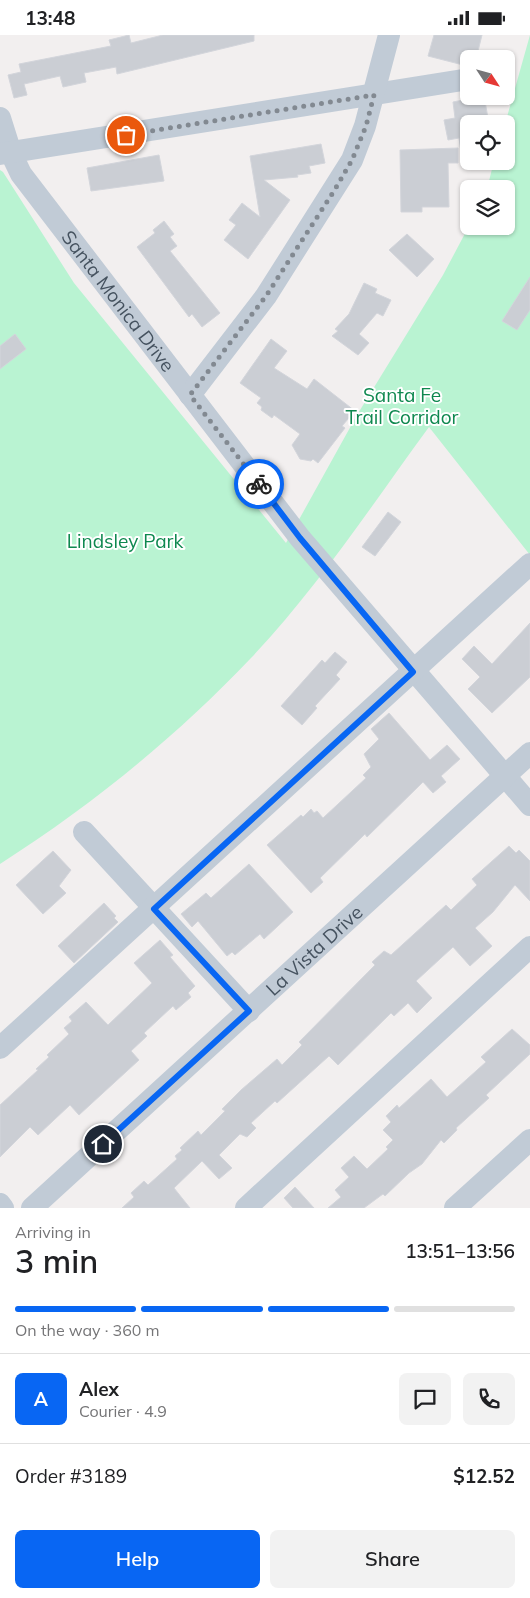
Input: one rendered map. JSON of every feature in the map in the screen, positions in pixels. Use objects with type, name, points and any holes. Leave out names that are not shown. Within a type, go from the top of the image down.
[{"type":"street","points":[[190,395],[266,296],[352,160],[366,126],[389,35]]},
{"type":"street","points":[[6,154],[460,81]]},
{"type":"street","name":"Santa Monica Drive","points":[[0,118],[6,154],[31,189],[308,546],[413,672],[530,805]]},
{"type":"street","points":[[0,1048],[530,564]]},
{"type":"street","name":"La Vista Drive","points":[[32,1208],[530,753]]},
{"type":"street","points":[[84,832],[249,1011]]},
{"type":"street","points":[[246,1208],[530,947]]},
{"type":"street","points":[[455,1208],[530,1140]]},
{"type":"street","points":[[0,1204],[3,1208]]},
{"type":"green space","points":[[530,35],[530,555],[429,427],[322,574],[276,631],[251,658],[193,715],[132,769],[67,818],[0,864],[0,170],[74,283],[286,543],[357,415],[443,275],[464,235],[515,235],[515,180],[489,180],[492,170],[515,170],[515,115],[508,115],[510,105],[515,105],[515,88]]},
{"type":"building","points":[[129,35],[131,43],[163,35],[254,35],[254,41],[117,74],[116,67],[84,73],[86,82],[63,87],[60,76],[24,84],[27,95],[14,98],[8,75],[21,72],[19,64],[111,46],[109,40]]},
{"type":"building","points":[[434,35],[482,35],[478,50],[460,50],[460,64],[428,56]]},
{"type":"building","points":[[460,101],[460,105],[486,105],[487,115],[460,115],[460,145],[459,138],[448,140],[444,120],[455,118],[453,102]]},
{"type":"building","points":[[321,144],[325,163],[309,166],[311,173],[297,175],[298,177],[264,180],[290,200],[248,259],[224,240],[236,225],[229,220],[242,203],[260,217],[250,156]]},
{"type":"building","points":[[458,148],[458,163],[448,163],[449,207],[422,207],[422,212],[401,212],[400,150]]},
{"type":"building","points":[[159,155],[164,181],[91,191],[87,168]]},
{"type":"building","points":[[164,221],[174,234],[170,237],[177,246],[170,251],[220,313],[202,327],[192,314],[189,317],[137,247],[155,233],[153,230]]},
{"type":"building","points":[[407,234],[434,259],[417,277],[389,250]]},
{"type":"building","points":[[530,277],[530,310],[517,330],[502,321]]},
{"type":"building","points":[[364,283],[377,289],[375,293],[391,300],[383,316],[377,313],[359,334],[369,343],[358,355],[332,336],[338,331],[335,329],[349,314]]},
{"type":"building","points":[[15,334],[26,349],[0,369],[0,346]]},
{"type":"building","points":[[271,339],[287,351],[274,368],[307,389],[314,379],[355,411],[342,426],[345,428],[318,463],[313,459],[311,461],[300,459],[292,445],[300,434],[274,415],[272,418],[261,410],[262,407],[257,403],[261,398],[240,383]]},
{"type":"building","points":[[388,512],[401,522],[375,556],[362,547]]},
{"type":"building","points":[[530,623],[530,677],[492,713],[468,689],[480,677],[462,659],[474,646],[492,664]]},
{"type":"building","points":[[335,652],[347,662],[336,675],[340,679],[315,706],[317,708],[302,725],[281,706],[322,660],[325,663]]},
{"type":"building","points":[[389,713],[430,760],[447,745],[460,759],[441,776],[446,782],[433,793],[423,782],[367,837],[365,834],[320,878],[323,882],[311,893],[267,845],[301,815],[303,817],[311,809],[314,813],[317,811],[323,818],[366,778],[363,775],[371,767],[364,754],[379,739],[371,729]]},
{"type":"building","points":[[509,846],[516,853],[519,850],[530,861],[530,901],[515,885],[493,912],[475,928],[492,946],[470,966],[453,947],[416,981],[432,998],[417,1013],[408,1003],[394,1016],[391,1013],[338,1065],[329,1056],[277,1103],[275,1101],[251,1123],[256,1128],[247,1137],[240,1134],[219,1155],[232,1168],[219,1179],[202,1161],[174,1188],[190,1208],[122,1208],[134,1197],[131,1193],[144,1181],[148,1185],[177,1159],[175,1156],[182,1150],[180,1148],[198,1131],[201,1135],[225,1111],[222,1109],[241,1090],[277,1059],[282,1065],[302,1045],[299,1042],[375,965],[372,962],[384,951],[391,955],[446,905],[451,910],[477,885],[472,879]]},
{"type":"building","points":[[53,851],[71,870],[59,886],[66,893],[43,914],[16,885]]},
{"type":"building","points":[[249,864],[293,912],[264,939],[260,934],[235,955],[232,952],[227,956],[198,921],[192,927],[181,914],[206,893],[211,898]]},
{"type":"building","points":[[104,903],[116,916],[114,918],[118,922],[74,963],[58,946]]},
{"type":"building","points":[[160,940],[173,955],[170,957],[195,986],[188,993],[191,997],[176,1010],[173,1006],[144,1033],[147,1036],[131,1051],[139,1060],[79,1115],[70,1105],[38,1135],[30,1127],[0,1157],[0,1105],[38,1070],[36,1069],[49,1057],[47,1055],[69,1034],[64,1028],[72,1021],[69,1017],[86,1002],[108,1025],[152,983],[134,963]]},
{"type":"building","points":[[512,1029],[530,1045],[530,1054],[486,1095],[489,1098],[456,1128],[457,1130],[444,1143],[441,1140],[422,1164],[409,1173],[385,1196],[383,1194],[364,1208],[328,1208],[341,1197],[335,1190],[349,1177],[341,1168],[354,1156],[367,1169],[388,1149],[386,1147],[393,1140],[383,1130],[391,1122],[386,1116],[397,1105],[399,1108],[431,1079],[447,1097],[486,1062],[481,1057]]},
{"type":"building","points":[[295,1187],[314,1208],[293,1208],[284,1198]]},
{"type":"way so far","points":[[126,135],[374,95],[366,126],[352,160],[334,191],[266,296],[190,395],[259,484]]},
{"type":"route","points":[[103,1144],[249,1011],[154,909],[413,672],[300,538],[259,484]]},
{"type":"park label","name":"Santa Fe Trail Corridor","points":[[402,406]]},
{"type":"park label","name":"Lindsley Park","points":[[125,541]]}]
